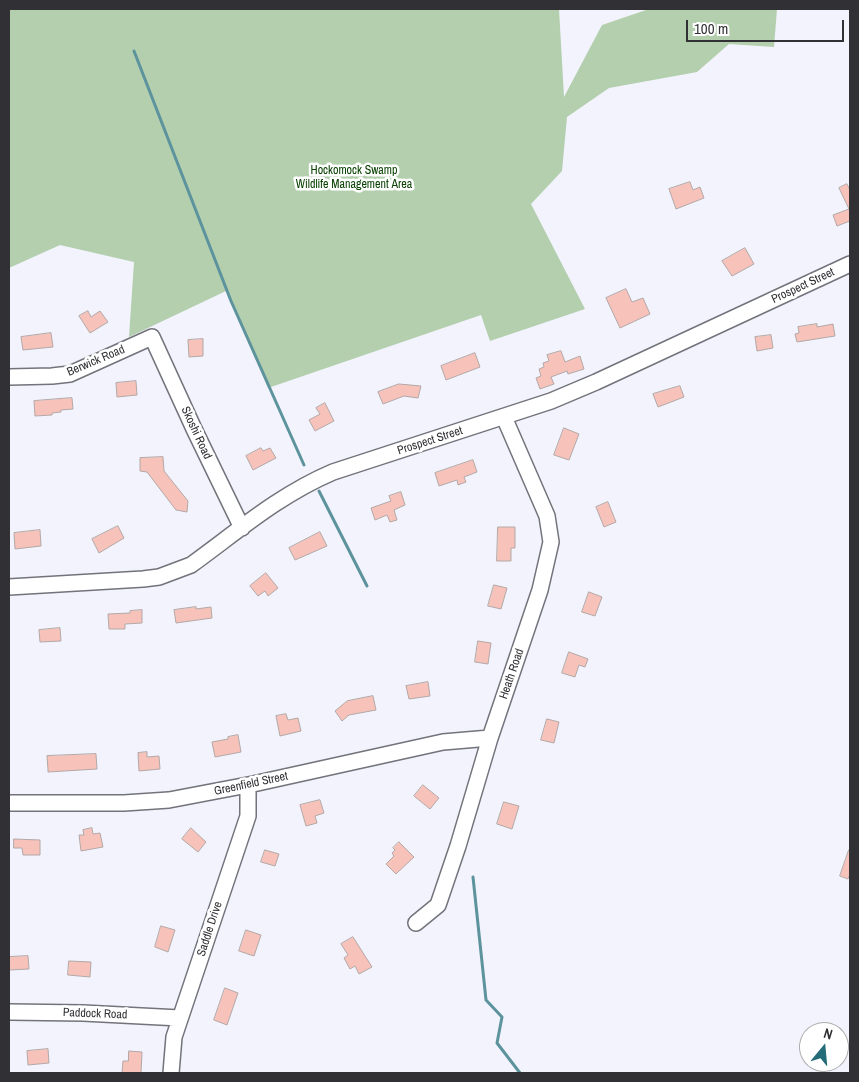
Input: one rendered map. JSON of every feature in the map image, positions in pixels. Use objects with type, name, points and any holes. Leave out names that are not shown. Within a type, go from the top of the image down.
[{"type":"street","name":"Prospect Street","points":[[9,587],[160,577],[191,565],[278,501],[318,478],[404,448],[504,417],[596,382],[850,264]]},
{"type":"street","name":"Berwick Road","points":[[9,377],[70,374],[152,337]]},
{"type":"street","name":"Skoshi Road","points":[[152,337],[242,528]]},
{"type":"street","name":"Heath Road","points":[[416,923],[438,905],[458,846],[490,738],[540,590],[550,542],[547,516],[504,417]]},
{"type":"street","name":"Greenfield Street","points":[[9,803],[124,803],[169,800],[248,785],[443,742],[490,738]]},
{"type":"street","name":"Saddle Drive","points":[[171,1073],[174,1037],[248,816],[248,785]]},
{"type":"street","name":"Paddock Road","points":[[9,1012],[84,1013],[180,1018]]},
{"type":"green space","name":"Hockomock Swamp Wildlife Management Area","points":[[9,9],[559,9],[564,97],[602,25],[649,9],[777,9],[774,47],[729,44],[697,72],[609,88],[567,117],[562,171],[531,204],[585,309],[490,341],[481,315],[268,388],[226,291],[129,337],[134,262],[60,245],[9,268]]},
{"type":"building","points":[[690,182],[693,190],[700,187],[704,198],[676,209],[669,189]]},
{"type":"building","points":[[847,184],[850,190],[850,221],[837,226],[833,215],[849,209],[839,188]]},
{"type":"building","points":[[745,248],[754,264],[732,276],[722,261]]},
{"type":"building","points":[[626,289],[632,302],[643,298],[650,314],[620,328],[606,298]]},
{"type":"building","points":[[88,311],[91,317],[100,311],[108,322],[90,333],[79,316]]},
{"type":"building","points":[[817,324],[817,327],[833,324],[835,336],[797,342],[795,334],[799,333],[798,327]]},
{"type":"building","points":[[51,333],[53,347],[23,350],[21,337]]},
{"type":"building","points":[[771,335],[773,348],[757,351],[755,337]]},
{"type":"building","points":[[203,339],[203,356],[189,357],[188,340]]},
{"type":"building","points":[[561,351],[565,362],[580,356],[584,369],[568,374],[567,371],[551,377],[554,384],[540,389],[536,378],[541,376],[539,369],[544,367],[543,363],[549,361],[547,355]]},
{"type":"building","points":[[475,353],[480,367],[446,380],[441,366]]},
{"type":"building","points":[[136,381],[137,395],[117,397],[116,383]]},
{"type":"building","points":[[399,384],[421,386],[418,398],[404,396],[383,404],[378,392]]},
{"type":"building","points":[[680,386],[684,397],[658,407],[653,394]]},
{"type":"building","points":[[72,398],[73,409],[61,410],[61,412],[52,413],[52,415],[35,416],[34,401]]},
{"type":"building","points":[[325,403],[334,421],[315,431],[309,420],[320,414],[316,408]]},
{"type":"building","points":[[564,428],[579,434],[569,460],[554,455]]},
{"type":"building","points":[[261,448],[263,451],[270,448],[276,458],[253,470],[246,456]]},
{"type":"building","points":[[163,457],[164,471],[188,501],[187,512],[176,510],[147,472],[140,471],[140,458]]},
{"type":"building","points":[[473,460],[477,472],[464,477],[466,482],[458,485],[457,480],[439,486],[435,473]]},
{"type":"building","points":[[401,492],[405,505],[394,510],[397,520],[390,522],[387,515],[375,520],[371,508],[391,501],[389,496]]},
{"type":"building","points":[[608,502],[616,522],[604,527],[596,507]]},
{"type":"building","points":[[118,526],[124,538],[99,553],[92,539]]},
{"type":"building","points":[[498,527],[515,527],[515,548],[511,548],[511,561],[497,561]]},
{"type":"building","points":[[40,530],[41,546],[15,549],[14,533]]},
{"type":"building","points":[[320,532],[327,546],[295,560],[289,548]]},
{"type":"building","points":[[266,573],[278,588],[268,596],[265,591],[258,596],[250,586]]},
{"type":"building","points":[[494,585],[507,588],[501,609],[488,606]]},
{"type":"building","points":[[589,592],[602,597],[595,616],[582,612]]},
{"type":"building","points":[[196,607],[196,609],[211,607],[212,618],[176,623],[174,610]]},
{"type":"building","points":[[142,610],[142,623],[125,624],[125,629],[109,629],[108,614],[130,613],[130,611]]},
{"type":"building","points":[[60,628],[61,641],[40,642],[39,630]]},
{"type":"building","points":[[478,641],[491,643],[488,664],[475,662]]},
{"type":"building","points":[[569,652],[588,659],[585,667],[579,665],[575,677],[562,673]]},
{"type":"building","points":[[428,682],[430,696],[409,699],[406,686]]},
{"type":"building","points":[[373,696],[376,710],[349,715],[342,721],[335,711],[347,701]]},
{"type":"building","points":[[286,714],[288,720],[298,718],[301,731],[280,736],[276,716]]},
{"type":"building","points":[[547,719],[559,722],[554,743],[541,740]]},
{"type":"building","points":[[238,735],[241,752],[215,757],[212,742]]},
{"type":"building","points":[[147,752],[147,757],[159,756],[160,769],[139,771],[138,753]]},
{"type":"building","points":[[96,754],[97,769],[48,772],[47,756]]},
{"type":"building","points":[[423,785],[439,798],[430,809],[414,796]]},
{"type":"building","points":[[320,800],[324,813],[315,816],[317,823],[306,826],[300,805]]},
{"type":"building","points":[[504,802],[519,806],[512,829],[497,824]]},
{"type":"building","points":[[92,828],[93,834],[100,833],[103,847],[81,851],[79,835],[84,835],[83,830]]},
{"type":"building","points":[[191,828],[206,842],[198,852],[182,839]]},
{"type":"building","points":[[14,839],[40,840],[40,855],[23,855],[22,848],[14,848]]},
{"type":"building","points":[[399,842],[414,857],[396,874],[386,864],[394,856],[392,853],[395,850],[393,848]]},
{"type":"building","points":[[265,850],[279,854],[275,866],[261,862]]},
{"type":"building","points":[[849,850],[850,874],[848,879],[840,876]]},
{"type":"building","points":[[161,926],[175,930],[168,952],[155,947]]},
{"type":"building","points":[[246,930],[261,935],[254,956],[239,951]]},
{"type":"building","points":[[353,937],[372,967],[359,974],[355,966],[350,969],[344,958],[348,955],[341,944]]},
{"type":"building","points":[[28,956],[29,969],[9,970],[9,957]]},
{"type":"building","points":[[69,961],[91,962],[90,977],[68,975]]},
{"type":"building","points":[[225,988],[238,993],[227,1025],[214,1020]]},
{"type":"building","points":[[48,1049],[49,1063],[28,1065],[27,1051]]},
{"type":"building","points":[[129,1051],[142,1052],[141,1073],[122,1073],[123,1061],[128,1061]]},
{"type":"waterway","points":[[134,51],[231,301],[304,465]]},
{"type":"waterway","points":[[319,491],[367,586]]},
{"type":"waterway","points":[[473,877],[486,1000],[502,1017],[497,1043],[520,1073]]}]
